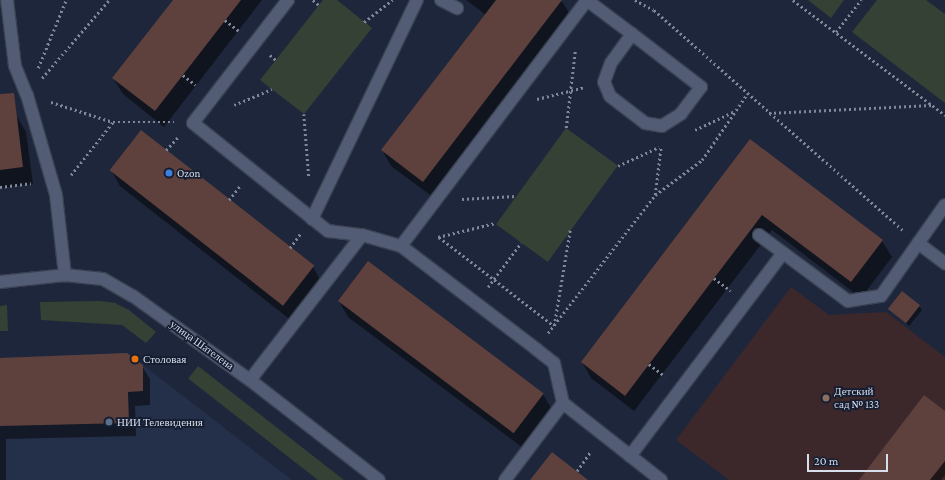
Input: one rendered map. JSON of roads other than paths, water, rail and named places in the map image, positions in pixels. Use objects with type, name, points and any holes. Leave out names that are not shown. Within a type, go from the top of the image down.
[{"type":"street","points":[[7,0],[15,66],[27,95],[56,195],[65,275]]},
{"type":"street","points":[[288,0],[193,123],[328,231],[362,236],[401,246],[554,363],[563,404],[661,480]]},
{"type":"street","points":[[312,219],[417,0]]},
{"type":"street","points":[[441,0],[457,8]]},
{"type":"street","points":[[401,246],[588,0],[701,87],[681,114],[662,126],[645,123],[610,96],[604,82],[611,63],[632,34]]},
{"type":"street","points":[[759,235],[848,302],[880,296],[945,205]]},
{"type":"street","points":[[250,380],[362,236]]},
{"type":"street","points":[[918,243],[945,263]]},
{"type":"street","points":[[630,456],[783,253]]},
{"type":"street","name":"улица Шателена","points":[[0,282],[65,275],[103,279],[133,296],[250,380],[379,480]]},
{"type":"street","points":[[505,480],[563,404]]},
{"type":"place","name":"Ozon","points":[[169,173]]},
{"type":"place","name":"Столовая","points":[[135,359]]},
{"type":"place","name":"Детский сад № 133","points":[[826,398]]},
{"type":"place","name":"НИИ Телевидения","points":[[109,422]]}]
